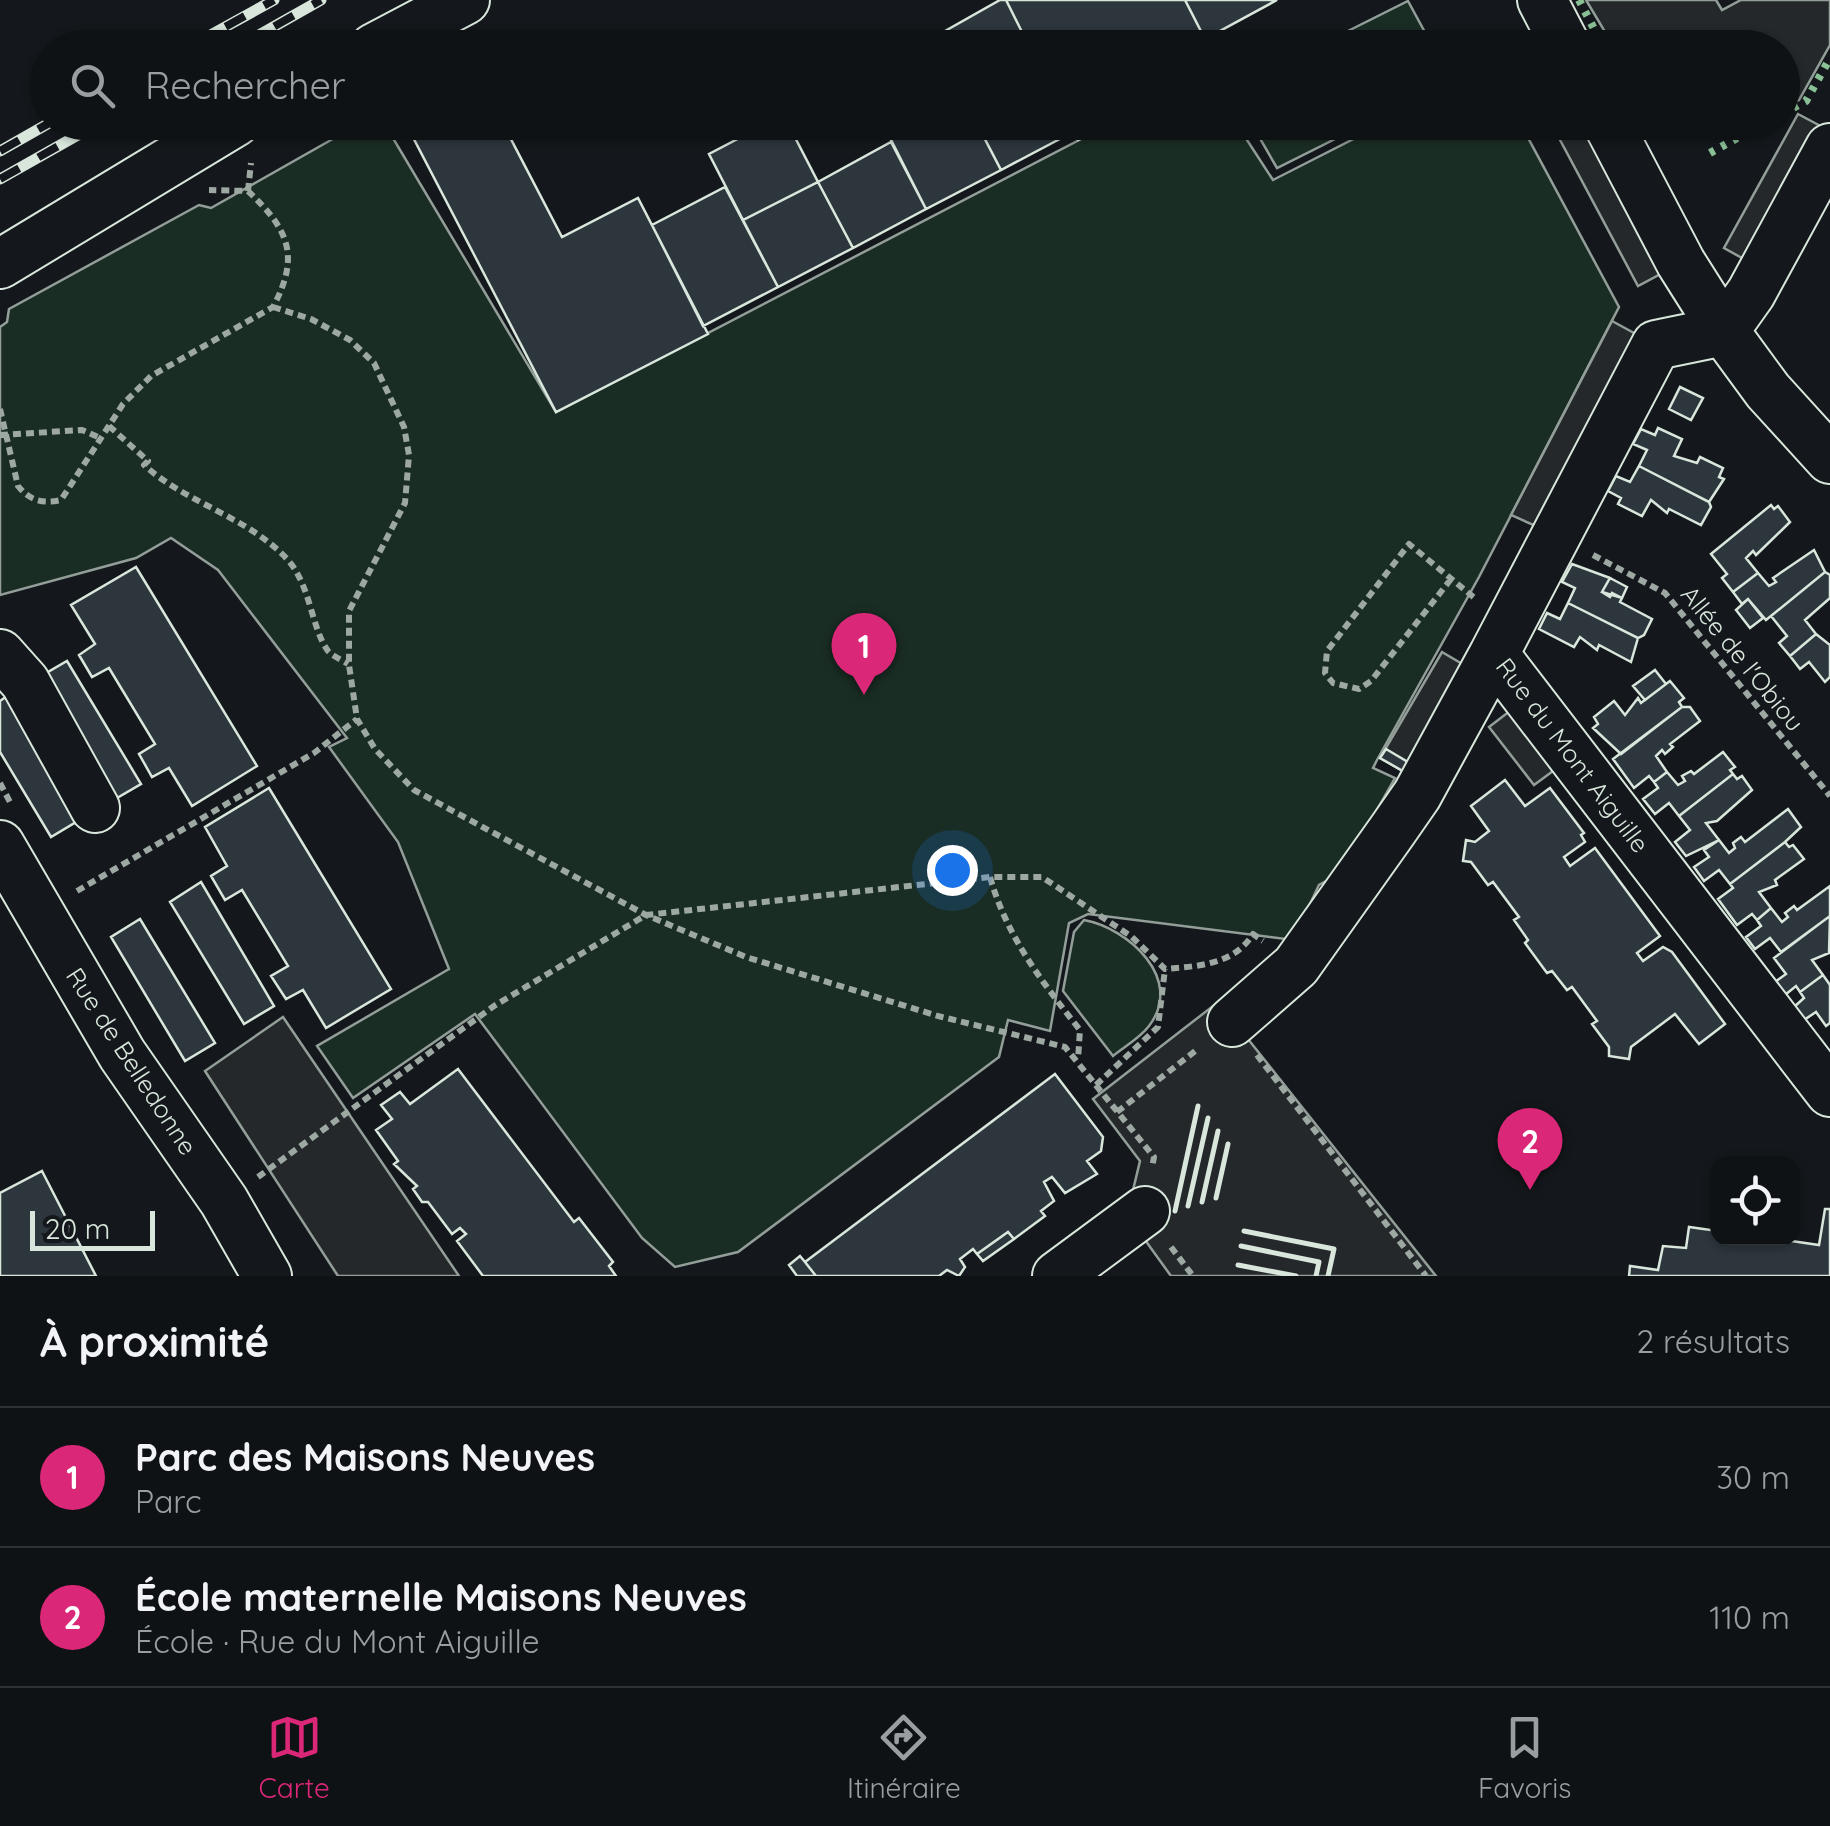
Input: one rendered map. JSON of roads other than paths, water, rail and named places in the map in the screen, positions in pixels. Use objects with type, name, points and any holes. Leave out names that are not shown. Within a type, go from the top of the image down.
[{"type":"street","points":[[408,30],[465,0]]},
{"type":"street","points":[[1542,0],[1558,30]]},
{"type":"street","points":[[0,264],[205,140]]},
{"type":"street","points":[[1616,140],[1681,263],[1724,330],[1768,390],[1830,459]]},
{"type":"street","points":[[1724,330],[1751,294],[1830,148]]},
{"type":"street","name":"Rue du Mont Aiguille","points":[[1724,330],[1656,345],[1501,640],[1830,1092]]},
{"type":"street","points":[[1232,1022],[1296,966],[1392,831],[1417,795],[1501,640]]},
{"type":"street","points":[[0,654],[25,682],[95,808]]},
{"type":"street","name":"Rue de Belledonne","points":[[0,845],[122,1054],[224,1202],[267,1276]]},
{"type":"street","points":[[1057,1276],[1144,1211]]},
{"type":"railway","points":[[220,30],[274,0]]},
{"type":"railway","points":[[268,30],[321,0]]},
{"type":"railway","points":[[0,151],[30,134]]},
{"type":"railway","points":[[0,179],[69,140]]},
{"type":"place","name":"Parc des Maisons Neuves","points":[[864,695]]},
{"type":"place","name":"École maternelle Maisons Neuves","points":[[1530,1190]]}]
